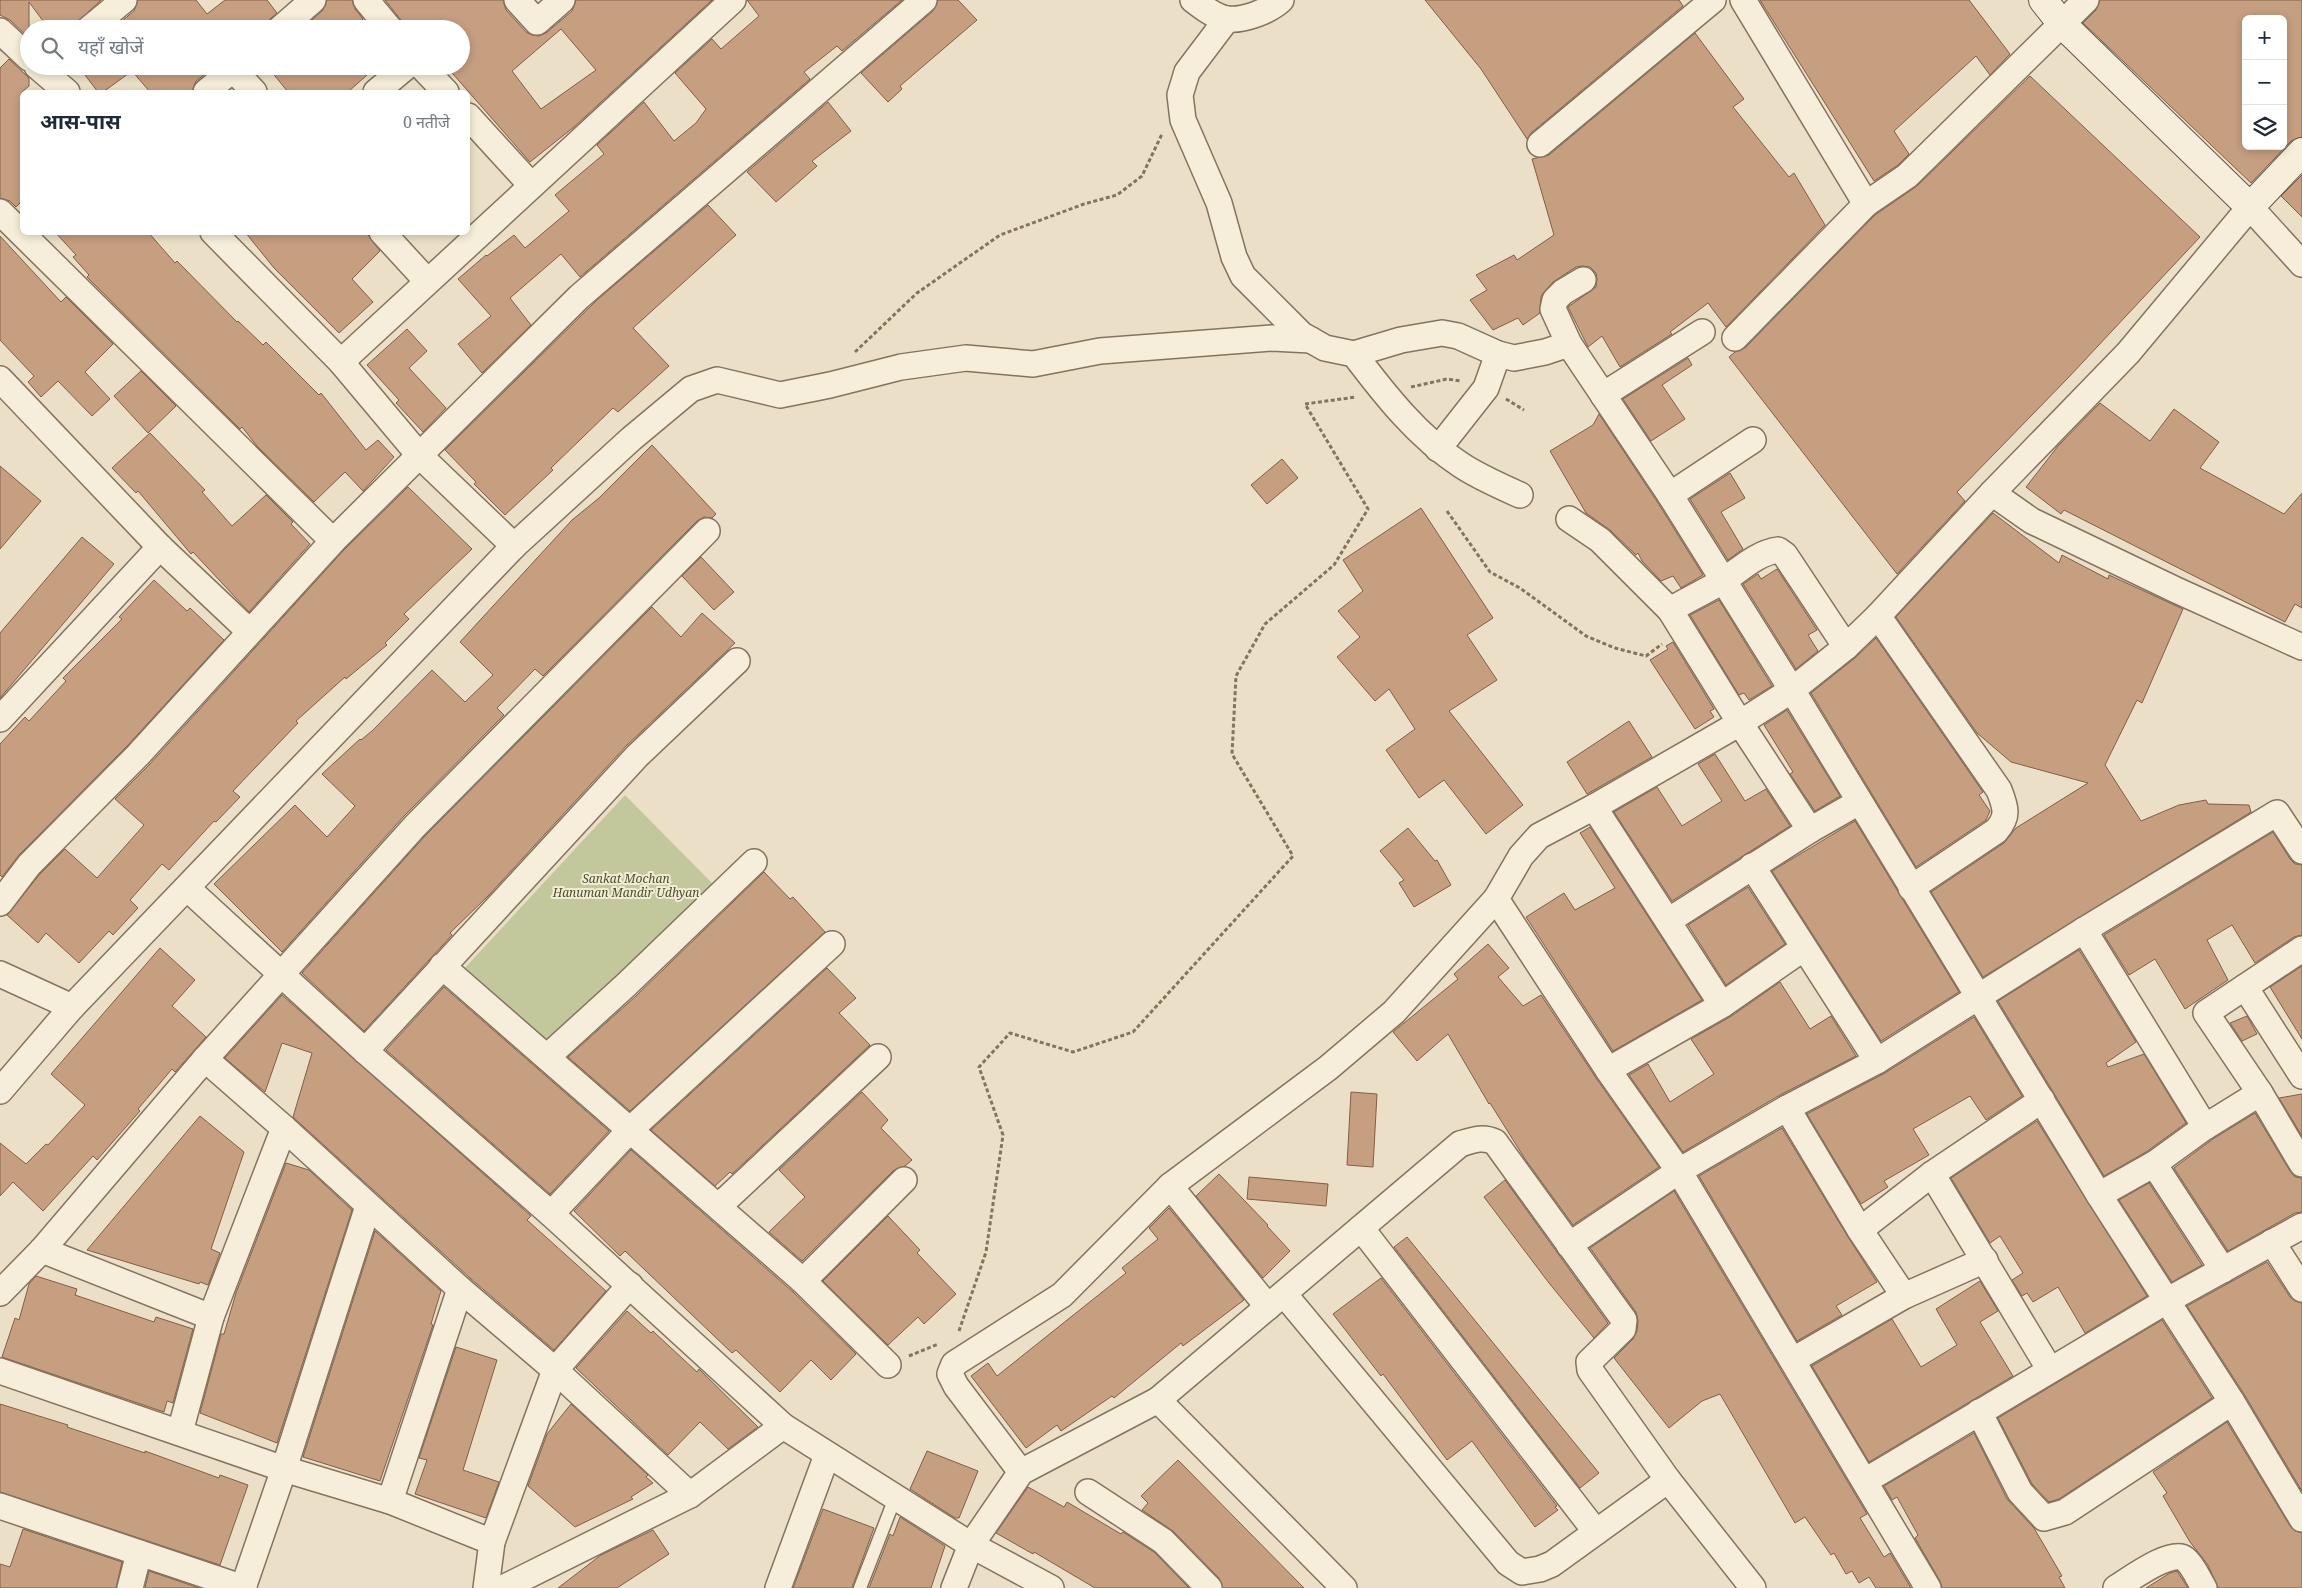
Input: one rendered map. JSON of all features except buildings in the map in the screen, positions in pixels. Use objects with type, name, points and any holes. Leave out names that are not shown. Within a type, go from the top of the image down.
[{"type":"street","points":[[100,20],[124,0]]},
{"type":"street","points":[[290,20],[313,0]]},
{"type":"street","points":[[366,0],[383,20]]},
{"type":"street","points":[[517,0],[537,22],[562,0]]},
{"type":"street","points":[[341,362],[733,0]]},
{"type":"street","points":[[0,903],[29,865],[138,755],[333,541],[579,297],[924,0]]},
{"type":"street","points":[[1193,0],[1206,10],[1227,19],[1255,15],[1281,0]]},
{"type":"street","points":[[1540,144],[1713,0]]},
{"type":"street","points":[[1744,0],[1866,204]]},
{"type":"street","points":[[2043,0],[2062,24],[2250,207],[2302,264]]},
{"type":"street","points":[[1735,338],[1866,204],[1907,176],[2086,0]]},
{"type":"street","points":[[1227,19],[1187,72],[1180,95],[1182,120],[1219,203],[1234,257],[1243,276],[1302,335],[1326,348],[1354,354],[1401,340],[1442,332],[1458,336],[1506,356],[1545,352],[1569,344]]},
{"type":"street","points":[[0,31],[20,49]]},
{"type":"street","points":[[48,75],[64,90]]},
{"type":"street","points":[[208,90],[227,75]]},
{"type":"street","points":[[241,75],[252,90]]},
{"type":"street","points":[[378,90],[396,75]]},
{"type":"street","points":[[430,75],[444,90]]},
{"type":"street","points":[[470,118],[531,186]]},
{"type":"street","points":[[1021,1472],[956,1386],[950,1374],[954,1364],[1062,1295],[1170,1186],[1328,1068],[1394,1012],[1496,899],[1521,856],[1539,836],[1594,808],[1740,723],[1792,690],[1846,647],[1878,616],[1992,492],[2128,353],[2250,207],[2302,152]]},
{"type":"street","points":[[0,212],[20,232]]},
{"type":"street","points":[[23,235],[333,541]]},
{"type":"street","points":[[217,235],[341,362],[419,455],[514,546]]},
{"type":"street","points":[[385,235],[427,281]]},
{"type":"street","points":[[1583,280],[1555,300],[1553,309],[1569,344],[1670,495],[1722,581],[1792,690],[2099,1195],[2232,1402],[2292,1485],[2302,1520]]},
{"type":"street","points":[[1603,394],[1702,332]]},
{"type":"street","points":[[0,1090],[72,1007],[514,546],[631,439],[690,389],[717,380],[780,395],[830,385],[901,367],[966,358],[1033,364],[1100,351],[1272,338],[1311,340]]},
{"type":"street","points":[[1354,354],[1383,393],[1438,449],[1462,466],[1520,495]]},
{"type":"street","points":[[1438,449],[1486,388],[1506,356]]},
{"type":"street","points":[[0,379],[160,547],[249,631]]},
{"type":"street","points":[[1670,495],[1753,440]]},
{"type":"street","points":[[1992,492],[2032,521],[2176,590],[2302,647]]},
{"type":"street","points":[[1570,519],[1600,540],[1670,610],[1740,723],[1810,830]]},
{"type":"street","points":[[0,1293],[42,1250],[205,1059],[415,826],[707,531]]},
{"type":"street","points":[[0,718],[160,547]]},
{"type":"street","points":[[1670,610],[1722,581],[1759,556],[1769,551],[1778,550],[1785,555],[1846,647]]},
{"type":"street","points":[[1878,616],[1999,790],[2005,805],[2004,821],[1996,831],[1911,888]]},
{"type":"street","points":[[365,1051],[637,756],[737,661]]},
{"type":"street","points":[[1668,921],[1752,866],[1859,802]]},
{"type":"street","points":[[1594,808],[1722,1005]]},
{"type":"street","points":[[1569,1245],[1679,1171],[1787,1108],[1876,1061],[2084,930],[2277,813],[2302,851]]},
{"type":"street","points":[[547,1057],[626,985],[754,862]]},
{"type":"street","points":[[1752,866],[1876,1061]]},
{"type":"street","points":[[188,888],[365,1051],[630,1284],[783,1426],[972,1545],[1050,1588]]},
{"type":"street","points":[[1496,899],[1608,1070],[1679,1171],[1928,1588]]},
{"type":"street","points":[[2084,930],[2205,1127]]},
{"type":"street","points":[[551,1214],[631,1129],[832,944]]},
{"type":"street","points":[[1608,1070],[1722,1005],[1804,948]]},
{"type":"street","points":[[2302,949],[2206,1013],[2260,1093],[2302,1164]]},
{"type":"street","points":[[442,966],[803,1280],[888,1365]]},
{"type":"street","points":[[0,974],[72,1007]]},
{"type":"street","points":[[2245,987],[2302,1076]]},
{"type":"street","points":[[719,1206],[878,1057]]},
{"type":"street","points":[[205,1059],[284,1128],[460,1289],[555,1370],[690,1495]]},
{"type":"street","points":[[2099,1195],[2154,1164],[2205,1127],[2260,1093]]},
{"type":"street","points":[[1860,1230],[1932,1174],[2042,1100]]},
{"type":"street","points":[[1787,1108],[1860,1230],[1904,1296]]},
{"type":"street","points":[[180,1432],[211,1317],[284,1128]]},
{"type":"street","points":[[954,1588],[972,1545],[1021,1472],[1158,1400],[1460,1144],[1487,1138],[1495,1142],[1624,1320],[1623,1329],[1593,1356],[1589,1362],[1590,1370],[1668,1480],[1754,1588]]},
{"type":"street","points":[[2154,1164],[2223,1270]]},
{"type":"street","points":[[1932,1174],[2050,1370]]},
{"type":"street","points":[[803,1280],[904,1180]]},
{"type":"street","points":[[1170,1186],[1276,1301],[1508,1563],[1522,1572],[1540,1569],[1552,1564],[1668,1480]]},
{"type":"street","points":[[0,1506],[244,1588],[368,1206]]},
{"type":"street","points":[[1865,1481],[2168,1300],[2302,1226]]},
{"type":"street","points":[[1361,1228],[1596,1532]]},
{"type":"street","points":[[2272,1242],[2302,1289]]},
{"type":"street","points":[[42,1250],[211,1317]]},
{"type":"street","points":[[1793,1360],[1904,1296],[1985,1260]]},
{"type":"street","points":[[486,1588],[492,1542],[555,1370],[630,1284]]},
{"type":"street","points":[[390,1501],[460,1289]]},
{"type":"street","points":[[0,1371],[284,1469],[390,1501],[492,1542]]},
{"type":"street","points":[[1158,1400],[1344,1588]]},
{"type":"street","points":[[1979,1412],[2020,1492],[2044,1518],[2065,1512],[2232,1402]]},
{"type":"street","points":[[503,1588],[690,1495],[783,1426]]},
{"type":"street","points":[[778,1588],[827,1455]]},
{"type":"street","points":[[1088,1492],[1163,1541],[1209,1588]]},
{"type":"street","points":[[130,1588],[139,1553]]},
{"type":"street","points":[[2116,1588],[2175,1555],[2185,1558],[2204,1588]]},
{"type":"lane","points":[[860,1588],[895,1498]]},
{"type":"path","points":[[853,354],[917,293],[1000,235],[1084,204],[1118,195],[1142,176],[1163,131]]},
{"type":"path","points":[[958,1336],[986,1252],[1003,1135],[979,1067],[1010,1033],[1073,1052],[1134,1032],[1293,856],[1232,754],[1236,676],[1265,624],[1334,565],[1368,509],[1305,404],[1383,393],[1447,379],[1486,388],[1524,410]]},
{"type":"path","points":[[1447,511],[1490,572],[1520,588],[1586,636],[1615,648],[1646,656]]},
{"type":"path","points":[[888,1365],[940,1343]]},
{"type":"green space","name":"Sankat Mochan Hanuman Mandir Udhyan","points":[[625,795],[716,887],[543,1051],[462,971]]}]
